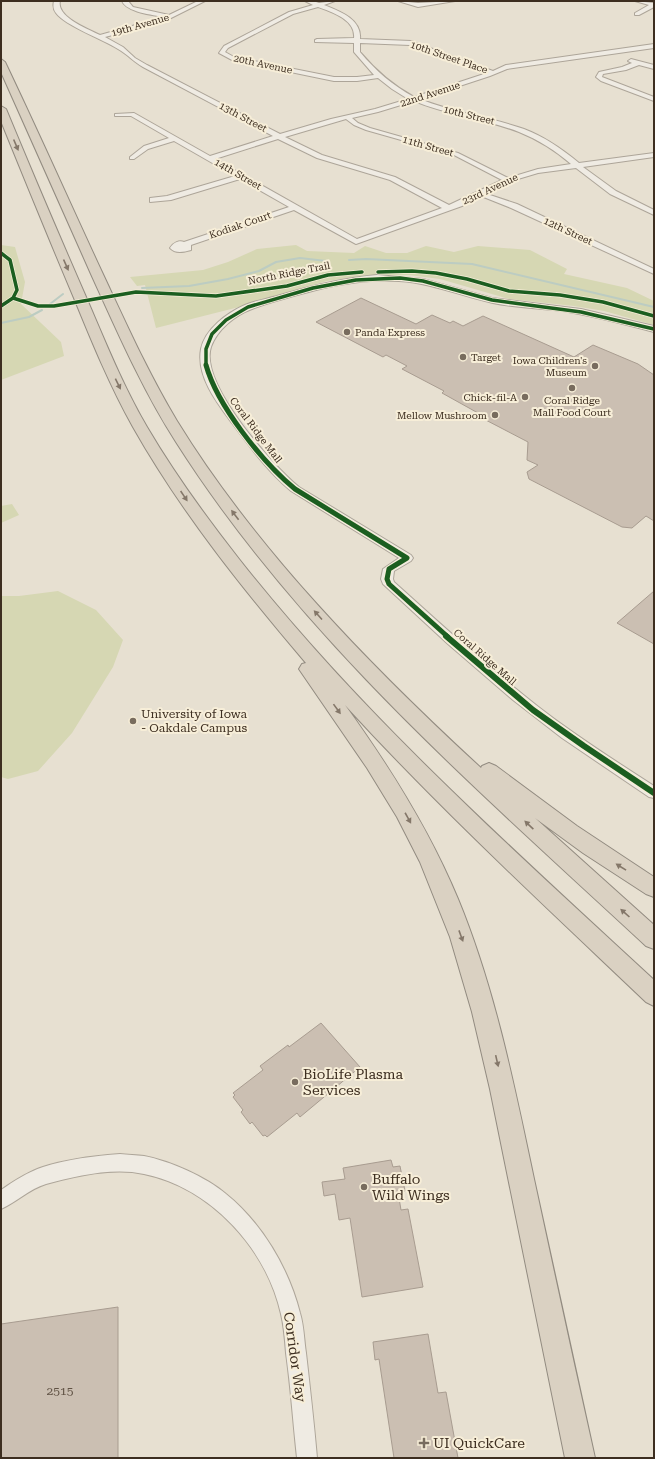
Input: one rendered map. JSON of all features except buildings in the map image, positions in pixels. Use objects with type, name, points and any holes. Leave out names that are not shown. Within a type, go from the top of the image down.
[{"type":"highway","points":[[1,62],[149,384],[184,443],[246,529],[286,579],[333,632],[388,690],[449,750],[654,939]]},
{"type":"highway","points":[[1,109],[91,324],[127,402],[151,446],[199,518],[233,564],[271,620],[359,740],[410,820],[431,861],[452,910],[469,958],[488,1021],[580,1458]]},
{"type":"highway","points":[[233,564],[294,638],[388,740],[654,995]]},
{"type":"highway","points":[[333,632],[449,737],[514,792],[610,860],[654,888]]},
{"type":"street","name":"13th Street","points":[[57,1],[56,9],[61,16],[121,48],[133,60],[322,158],[374,172],[395,180],[448,208]]},
{"type":"street","points":[[126,1],[126,4],[131,8],[170,17]]},
{"type":"street","name":"19th Avenue","points":[[99,37],[154,23],[170,17],[202,1]]},
{"type":"street","name":"10th Street","points":[[308,1],[341,15],[348,20],[356,30],[357,52],[393,88],[414,99],[438,107],[496,122],[530,134],[554,146],[610,191],[654,213]]},
{"type":"street","name":"20th Avenue","points":[[332,1],[282,16],[226,47],[222,53],[232,58],[334,79],[357,79],[380,76]]},
{"type":"street","points":[[401,1],[418,5],[452,1]]},
{"type":"street","points":[[638,1],[654,5]]},
{"type":"street","points":[[637,14],[654,5]]},
{"type":"street","name":"10th Street Place","points":[[317,41],[417,44],[476,68],[493,73]]},
{"type":"street","name":"22nd Avenue","points":[[210,158],[347,117],[376,111],[512,66],[654,46]]},
{"type":"street","points":[[611,52],[638,63],[654,67]]},
{"type":"street","points":[[638,63],[624,69],[605,72],[599,76],[603,80],[654,99]]},
{"type":"street","name":"14th Street","points":[[118,115],[132,114],[356,242]]},
{"type":"street","name":"11th Street","points":[[347,117],[356,124],[368,129],[456,154],[507,180]]},
{"type":"street","points":[[132,158],[136,152],[143,148],[175,138]]},
{"type":"street","name":"23rd Avenue","points":[[356,242],[448,208],[481,194],[507,180],[538,171],[654,156]]},
{"type":"street","points":[[152,200],[168,198],[241,176]]},
{"type":"street","name":"12th Street","points":[[481,194],[514,206],[654,272]]},
{"type":"street","name":"Kodiak Court","points":[[185,244],[295,207]]},
{"type":"street","name":"Coral Ridge Mall","points":[[654,329],[572,310],[490,300],[450,287],[422,281],[396,278],[366,279],[320,286],[242,310],[227,319],[214,332],[209,340],[204,359],[207,375],[225,406],[251,442],[283,480],[295,489],[407,558],[389,569],[387,574],[389,584],[468,656],[518,698],[575,740],[654,793]]},
{"type":"street","name":"Corridor Way","points":[[1,1200],[24,1185],[44,1176],[95,1165],[120,1163],[144,1165],[170,1173],[200,1187],[220,1200],[239,1219],[256,1240],[270,1262],[282,1288],[291,1314],[307,1458]]},
{"type":"green space","points":[[1,245],[15,247],[25,282],[21,304],[61,342],[64,356],[1,380]]},
{"type":"green space","points":[[296,245],[307,251],[354,253],[365,246],[386,253],[407,253],[426,246],[454,252],[478,246],[530,250],[567,269],[564,274],[627,288],[654,301],[654,325],[604,311],[574,306],[509,299],[440,279],[409,275],[368,275],[327,281],[239,307],[156,328],[145,285],[137,286],[130,277],[203,270],[228,262],[257,249]]},
{"type":"green space","points":[[12,504],[19,515],[1,523],[1,506]]},
{"type":"green space","points":[[58,591],[96,610],[123,640],[113,667],[72,733],[38,771],[8,779],[1,777],[1,596],[19,596]]},
{"type":"waterway","points":[[142,288],[189,286],[228,279],[259,271],[276,262],[300,258],[326,261]]},
{"type":"waterway","points":[[349,260],[366,259],[472,264],[654,307]]},
{"type":"waterway","points":[[50,304],[63,294]]},
{"type":"waterway","points":[[1,323],[29,317],[42,310]]},
{"type":"cycle path","points":[[1,253],[10,260],[17,290],[13,298],[1,306]]},
{"type":"cycle path","points":[[378,272],[412,271],[436,273],[467,279],[509,291],[560,295],[603,302],[654,316]]},
{"type":"cycle path","name":"North Ridge Trail","points":[[13,298],[38,306],[54,306],[136,292],[216,296],[287,286],[328,275],[362,272]]},
{"type":"cycle path","points":[[654,329],[613,318],[581,312],[492,300],[423,281],[400,278],[377,278],[334,283],[248,307],[226,320],[212,334],[206,349],[205,364],[210,379],[229,412],[260,454],[287,483],[407,558],[389,569],[387,579],[389,584],[468,655],[533,710],[654,793]]},
{"type":"place","name":"Panda Express","points":[[347,332]]},
{"type":"place","name":"Target","points":[[463,357]]},
{"type":"place","name":"Iowa Children's Museum","points":[[595,366]]},
{"type":"place","name":"Coral Ridge Mall Food Court","points":[[572,388]]},
{"type":"place","name":"Chick-fil-A","points":[[525,397]]},
{"type":"place","name":"Mellow Mushroom","points":[[495,415]]},
{"type":"place","name":"University of Iowa - Oakdale Campus","points":[[133,721]]},
{"type":"place","name":"BioLife Plasma Services","points":[[295,1082]]},
{"type":"place","name":"Buffalo Wild Wings","points":[[364,1187]]},
{"type":"place","name":"UI QuickCare","points":[[424,1443]]}]
